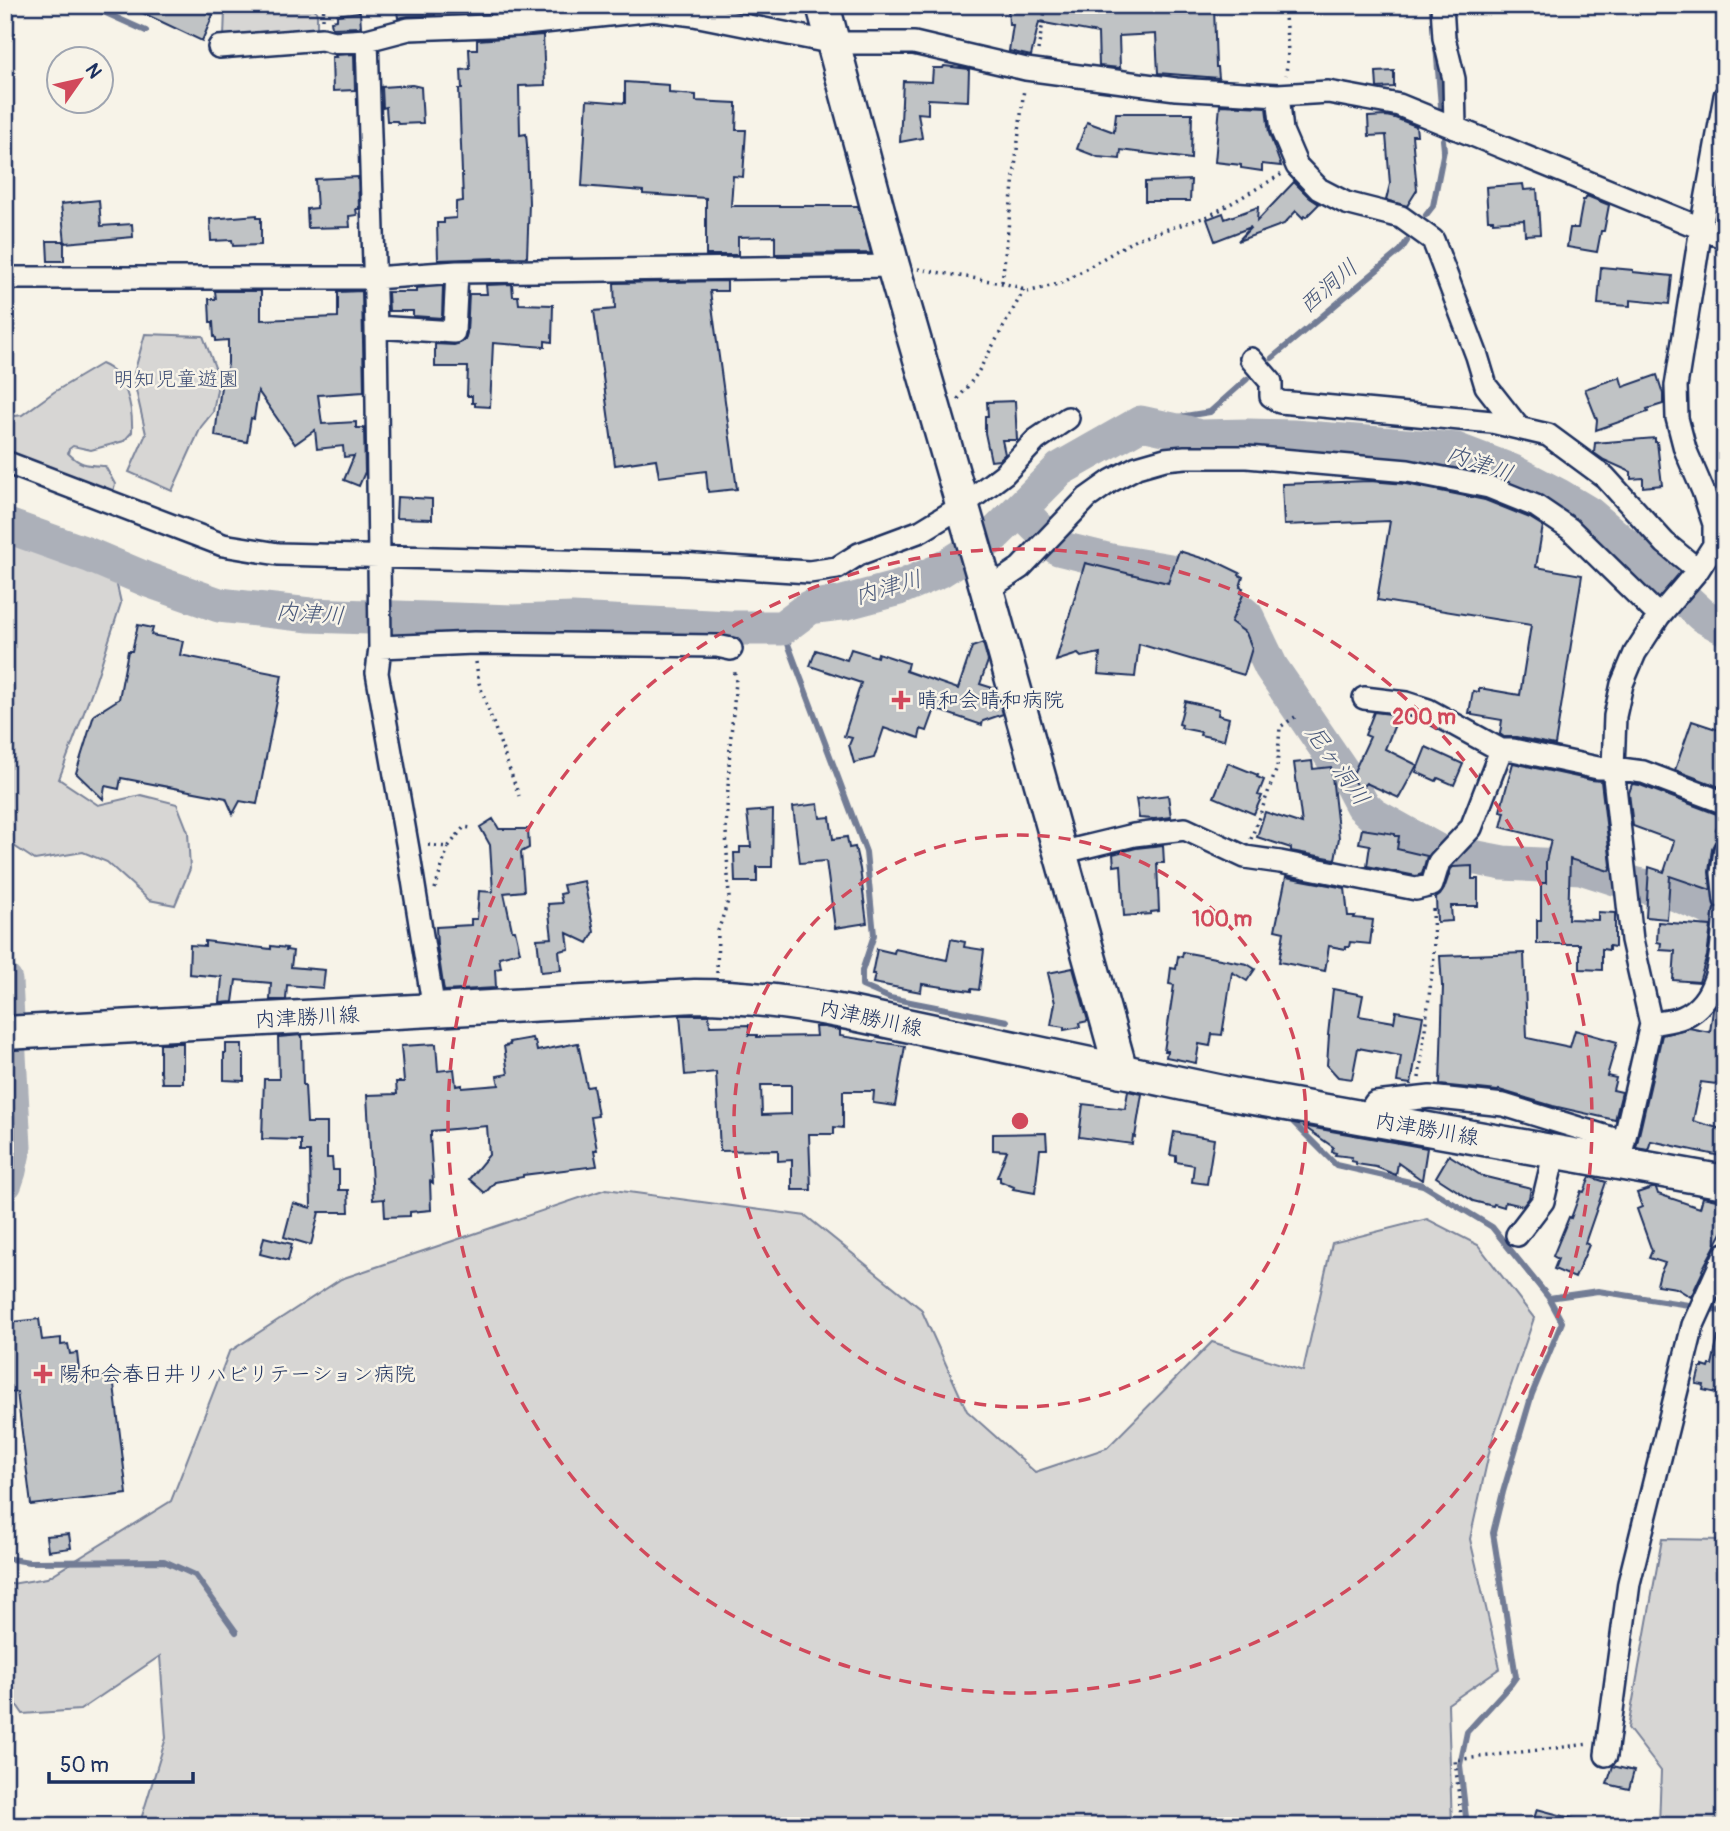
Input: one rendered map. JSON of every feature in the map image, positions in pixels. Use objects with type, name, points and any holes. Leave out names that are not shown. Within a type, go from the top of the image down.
[{"type":"main road","points":[[823,5],[894,269],[1121,1071]]},
{"type":"main road","name":"内津勝川線","points":[[5,1033],[716,996],[755,999],[813,1006],[1236,1095],[1365,1118],[1555,1151],[1622,1152],[1725,1182]]},
{"type":"street","points":[[1442,5],[1444,38],[1454,79],[1455,128]]},
{"type":"street","points":[[219,47],[321,39],[333,42],[367,40],[409,29],[516,24],[654,10],[694,15],[834,43],[914,43],[1030,69],[1176,89],[1281,95],[1328,92],[1399,106],[1725,238]]},
{"type":"street","points":[[367,40],[380,558],[380,647],[377,673],[434,1010]]},
{"type":"street","points":[[1281,95],[1282,131],[1297,166],[1319,189],[1346,203],[1401,216],[1433,240],[1486,386],[1519,428]]},
{"type":"street","points":[[1365,1118],[1375,1103],[1416,1098],[1430,1097],[1504,1105],[1622,1152],[1651,1024],[1632,940],[1613,768],[1615,716],[1622,684],[1636,653],[1659,616],[1698,570],[1714,545],[1714,524],[1676,418],[1676,386],[1725,96]]},
{"type":"street","points":[[5,278],[374,278],[457,272],[894,269]]},
{"type":"street","points":[[376,327],[454,332],[457,272]]},
{"type":"street","points":[[1251,359],[1271,382],[1272,396],[1280,402],[1492,422],[1548,435],[1605,477],[1665,543],[1698,570]]},
{"type":"street","points":[[5,462],[223,545],[278,554],[680,564],[809,572],[836,568],[859,554],[921,531],[962,506],[1004,474],[1036,440],[1068,418]]},
{"type":"street","points":[[986,590],[1020,568],[1087,498],[1137,467],[1165,459],[1185,457],[1247,457],[1408,471],[1489,487],[1536,506],[1570,528],[1659,616]]},
{"type":"street","points":[[380,647],[474,643],[717,646],[731,649]]},
{"type":"street","points":[[1364,698],[1406,703],[1428,710],[1501,751],[1513,750],[1598,768],[1643,772],[1725,803]]},
{"type":"street","points":[[1060,853],[1134,835],[1185,829],[1245,857],[1416,889],[1432,885],[1439,862],[1471,828],[1501,751]]},
{"type":"street","points":[[1725,849],[1725,900]]},
{"type":"street","points":[[1651,1024],[1682,1017],[1699,1007],[1709,992],[1719,967],[1725,914]]},
{"type":"street","points":[[1517,1235],[1543,1201],[1555,1151]]},
{"type":"street","points":[[1607,1748],[1629,1583],[1693,1325],[1725,1254]]},
{"type":"path","points":[[5,175],[7,5]]},
{"type":"path","points":[[1002,283],[1030,69],[1046,5]]},
{"type":"path","points":[[1281,95],[1288,51],[1284,5]]},
{"type":"path","points":[[894,269],[921,269],[1002,283],[1027,292],[1062,283],[1136,239],[1209,216],[1297,166]]},
{"type":"path","points":[[936,415],[948,411],[977,374],[1024,290]]},
{"type":"path","points":[[474,643],[479,683],[519,796]]},
{"type":"path","points":[[716,996],[718,931],[729,898],[726,830],[736,682],[731,649]]},
{"type":"path","points":[[1245,857],[1277,768],[1280,727],[1294,717]]},
{"type":"path","points":[[408,849],[424,844],[448,847],[464,827],[471,828]]},
{"type":"path","points":[[1416,1098],[1434,956],[1432,885]]},
{"type":"path","points":[[1462,1826],[1455,1760],[1607,1748]]},
{"type":"green space","points":[[222,5],[314,5],[317,33],[224,37],[225,10]]},
{"type":"green space","name":"明知児童遊園","points":[[145,334],[203,336],[219,378],[213,412],[201,427],[172,491],[129,472],[146,434],[133,377]]},
{"type":"green space","points":[[101,364],[117,375],[127,393],[132,432],[124,441],[91,450],[73,446],[68,453],[85,464],[105,466],[115,484],[113,491],[105,496],[5,458],[5,414],[22,415]]},
{"type":"green space","points":[[5,532],[92,566],[116,581],[121,603],[59,779],[98,805],[141,795],[177,804],[188,832],[190,869],[175,905],[149,900],[107,862],[83,852],[35,860],[5,840]]},
{"type":"green space","points":[[606,1189],[806,1216],[921,1309],[967,1411],[1035,1472],[1107,1448],[1212,1342],[1303,1371],[1332,1243],[1427,1219],[1478,1245],[1534,1318],[1491,1444],[1470,1539],[1500,1668],[1448,1704],[1452,1826],[139,1826],[166,1738],[160,1656],[80,1710],[23,1714],[5,1688],[5,1585],[47,1578],[171,1501],[229,1352],[341,1279]]},
{"type":"green space","points":[[1662,1539],[1725,1540],[1725,1826],[1659,1826],[1661,1771],[1628,1728]]},
{"type":"building","points":[[126,5],[191,5],[213,15],[202,41]]},
{"type":"building","points":[[396,5],[434,5],[435,15],[398,18]]},
{"type":"building","points":[[489,5],[541,5],[542,9],[490,13]]},
{"type":"building","points":[[1008,5],[1214,7],[1216,67],[1219,78],[1158,73],[1156,34],[1119,36],[1120,68],[1099,66],[1098,33],[1039,22],[1031,56],[1009,51],[1013,25],[1009,25]]},
{"type":"building","points":[[360,12],[361,27],[332,28],[331,21],[337,20],[337,15]]},
{"type":"building","points":[[543,35],[545,85],[519,86],[520,135],[526,134],[527,145],[527,257],[438,260],[437,223],[456,218],[456,202],[463,201],[459,89],[462,89],[461,70],[470,69],[469,49],[477,49],[477,40]]},
{"type":"building","points":[[354,54],[355,90],[333,91],[332,57]]},
{"type":"building","points":[[944,66],[969,69],[968,101],[928,99],[928,114],[918,113],[922,138],[900,142],[903,81],[932,82],[933,68]]},
{"type":"building","points":[[1394,71],[1394,87],[1377,88],[1376,72]]},
{"type":"building","points":[[625,82],[669,85],[669,93],[696,95],[696,101],[736,103],[736,130],[746,130],[743,177],[733,176],[731,206],[858,206],[871,253],[775,254],[775,236],[738,237],[738,255],[706,255],[706,198],[582,186],[587,100],[625,103]]},
{"type":"building","points":[[382,87],[421,87],[423,123],[398,124],[397,121],[387,121]]},
{"type":"building","points":[[1220,105],[1266,107],[1269,133],[1281,166],[1262,164],[1262,171],[1215,162]]},
{"type":"building","points":[[1116,113],[1192,113],[1191,159],[1121,150],[1120,159],[1098,157],[1077,149],[1087,122],[1114,132]]},
{"type":"building","points":[[1386,116],[1416,126],[1417,135],[1412,135],[1417,190],[1407,206],[1386,200],[1390,184],[1386,135],[1369,136],[1368,117]]},
{"type":"building","points":[[358,177],[359,209],[356,209],[357,215],[349,216],[350,227],[308,228],[307,209],[317,208],[315,179]]},
{"type":"building","points":[[1191,180],[1190,201],[1145,201],[1145,182]]},
{"type":"building","points":[[1294,182],[1319,204],[1306,217],[1303,218],[1296,211],[1284,224],[1238,241],[1251,227],[1215,241],[1207,219],[1223,213],[1225,219],[1258,207],[1257,221]]},
{"type":"building","points":[[1523,184],[1524,190],[1537,189],[1540,234],[1525,235],[1524,220],[1488,220],[1486,187]]},
{"type":"building","points":[[1587,196],[1609,205],[1597,252],[1567,247],[1570,228],[1578,228],[1583,200]]},
{"type":"building","points":[[99,200],[101,226],[132,224],[133,237],[65,243],[61,204]]},
{"type":"building","points":[[257,215],[257,218],[261,218],[261,245],[233,246],[232,240],[211,241],[210,219]]},
{"type":"building","points":[[47,241],[64,241],[64,261],[48,261]]},
{"type":"building","points":[[1601,267],[1672,276],[1669,304],[1630,300],[1630,306],[1598,304]]},
{"type":"building","points":[[727,281],[727,291],[710,291],[737,489],[708,492],[706,471],[659,477],[656,459],[615,465],[594,311],[615,309],[614,283]]},
{"type":"building","points":[[512,284],[513,296],[518,296],[519,304],[553,305],[552,342],[545,341],[545,347],[493,343],[490,407],[475,406],[472,396],[467,396],[468,367],[435,367],[435,344],[454,345],[465,340],[469,294],[487,294],[486,285]]},
{"type":"building","points":[[443,286],[442,318],[413,316],[413,311],[389,311],[388,292],[416,292],[416,288]]},
{"type":"building","points":[[215,291],[261,291],[261,320],[338,317],[338,292],[362,291],[364,392],[318,395],[322,424],[356,422],[356,428],[364,428],[365,472],[359,486],[344,480],[354,456],[344,457],[343,446],[317,449],[315,430],[295,444],[258,391],[247,442],[215,436],[222,378],[225,379],[228,363],[228,340],[216,341],[213,322],[210,322],[209,299],[216,299]]},
{"type":"building","points":[[1657,375],[1663,404],[1596,430],[1597,420],[1585,389],[1620,377],[1623,387]]},
{"type":"building","points":[[1015,401],[1017,440],[1002,440],[1005,454],[999,460],[991,461],[985,433],[987,402]]},
{"type":"building","points":[[1655,438],[1662,485],[1643,487],[1643,478],[1631,479],[1631,472],[1594,453],[1595,443]]},
{"type":"building","points":[[1370,481],[1406,484],[1485,500],[1530,518],[1543,526],[1536,567],[1582,575],[1555,745],[1504,737],[1500,734],[1502,720],[1469,713],[1473,691],[1479,692],[1479,688],[1520,695],[1531,625],[1377,600],[1390,521],[1284,525],[1282,484]]},
{"type":"building","points":[[397,497],[432,499],[432,519],[396,518]]},
{"type":"building","points":[[1179,551],[1208,560],[1209,558],[1243,577],[1240,587],[1243,588],[1243,595],[1231,622],[1246,633],[1252,648],[1244,675],[1139,644],[1135,677],[1098,674],[1100,653],[1081,657],[1078,654],[1056,661],[1085,563],[1168,583]]},
{"type":"building","points":[[138,625],[153,628],[151,635],[183,641],[180,655],[282,675],[257,804],[240,801],[233,814],[226,798],[121,778],[119,789],[105,786],[103,799],[76,773],[94,715],[119,699],[128,651],[132,651]]},
{"type":"building","points":[[983,643],[988,661],[980,684],[996,689],[1003,714],[983,721],[982,725],[935,709],[927,731],[921,729],[919,738],[884,728],[874,758],[854,763],[849,745],[852,738],[844,736],[861,683],[810,666],[816,650],[847,660],[851,649],[877,657],[878,653],[908,663],[906,671],[958,689],[972,647]]},
{"type":"building","points":[[1185,701],[1219,709],[1218,715],[1229,718],[1224,740],[1181,728],[1182,725],[1179,724]]},
{"type":"building","points":[[1374,712],[1398,717],[1385,749],[1417,765],[1399,798],[1366,783],[1360,789],[1351,778],[1370,737],[1365,735]]},
{"type":"building","points":[[1692,721],[1725,732],[1725,789],[1675,770]]},
{"type":"building","points":[[1426,747],[1463,764],[1454,785],[1416,772]]},
{"type":"building","points":[[1312,761],[1313,769],[1331,767],[1339,838],[1335,859],[1291,851],[1291,848],[1257,837],[1265,812],[1302,824],[1294,763]]},
{"type":"building","points":[[1228,763],[1264,780],[1258,795],[1262,796],[1254,814],[1214,797]]},
{"type":"building","points":[[1513,763],[1601,781],[1611,865],[1609,871],[1570,859],[1568,919],[1598,920],[1598,912],[1615,913],[1615,947],[1602,949],[1602,970],[1580,969],[1580,944],[1537,944],[1537,920],[1541,920],[1541,883],[1546,883],[1546,861],[1551,840],[1501,827],[1505,812],[1500,811]]},
{"type":"building","points":[[1632,784],[1722,816],[1716,830],[1722,832],[1712,848],[1709,872],[1711,890],[1670,876],[1667,919],[1646,917],[1649,867],[1664,872],[1674,841],[1633,826],[1629,793]]},
{"type":"building","points":[[1168,795],[1171,817],[1139,818],[1136,799]]},
{"type":"building","points":[[818,804],[820,818],[830,817],[833,839],[847,837],[849,848],[855,847],[867,923],[835,928],[826,861],[800,863],[793,807]]},
{"type":"building","points":[[773,810],[772,867],[757,867],[757,882],[735,882],[734,853],[740,853],[740,847],[751,847],[747,812]]},
{"type":"building","points":[[493,819],[499,829],[528,829],[529,848],[521,852],[524,891],[504,893],[520,952],[499,957],[501,968],[495,969],[496,988],[444,991],[436,927],[471,925],[471,919],[477,919],[479,891],[493,892],[490,845],[480,827]]},
{"type":"building","points":[[1362,829],[1395,834],[1399,836],[1397,849],[1427,856],[1422,874],[1416,876],[1367,866],[1370,845],[1359,843]]},
{"type":"building","points":[[1163,845],[1164,863],[1157,863],[1159,911],[1124,916],[1121,865],[1114,866],[1113,854]]},
{"type":"building","points":[[1472,866],[1472,879],[1478,879],[1478,906],[1451,906],[1452,921],[1437,922],[1436,898],[1444,889],[1451,869]]},
{"type":"building","points":[[1286,877],[1345,888],[1348,916],[1373,920],[1370,944],[1350,942],[1346,949],[1329,946],[1325,971],[1279,962],[1284,932],[1275,930]]},
{"type":"building","points":[[584,881],[594,932],[588,943],[567,933],[569,949],[559,951],[561,970],[541,972],[537,939],[552,938],[548,904],[562,903],[560,894],[565,893],[563,885]]},
{"type":"building","points":[[1658,922],[1711,926],[1707,956],[1699,982],[1673,980],[1675,951],[1660,950],[1661,943],[1657,942]]},
{"type":"building","points":[[951,939],[965,942],[964,947],[984,950],[979,990],[922,984],[921,992],[873,983],[877,949],[894,953],[895,949],[947,960]]},
{"type":"building","points":[[205,941],[271,949],[271,946],[287,948],[286,950],[293,951],[291,967],[325,970],[323,988],[287,985],[286,1000],[270,1000],[271,983],[236,980],[233,1002],[220,1003],[222,977],[189,974],[190,945],[205,946]]},
{"type":"building","points":[[1183,952],[1247,964],[1255,969],[1247,981],[1232,972],[1222,1035],[1212,1034],[1210,1046],[1199,1044],[1196,1063],[1166,1057],[1167,1051],[1164,1051],[1174,985],[1169,984],[1171,968],[1176,969],[1178,956],[1182,957]]},
{"type":"building","points":[[1524,953],[1527,1038],[1570,1047],[1575,1030],[1617,1042],[1607,1076],[1616,1078],[1613,1090],[1622,1092],[1615,1120],[1499,1090],[1440,1085],[1443,986],[1440,956]]},
{"type":"building","points":[[1073,968],[1088,1021],[1079,1023],[1080,1027],[1064,1030],[1064,1027],[1051,1025],[1055,1003],[1048,973]]},
{"type":"building","points":[[1333,989],[1363,995],[1359,1016],[1394,1022],[1396,1011],[1423,1016],[1411,1084],[1397,1082],[1401,1056],[1358,1048],[1352,1079],[1338,1077],[1327,1065]]},
{"type":"building","points":[[1723,994],[1725,1085],[1701,1082],[1693,1121],[1725,1130],[1725,1157],[1651,1141],[1648,1150],[1636,1148],[1662,1035],[1689,1028],[1710,1032],[1713,1010]]},
{"type":"building","points":[[680,1015],[709,1015],[710,1026],[749,1025],[749,1035],[757,1037],[816,1036],[815,1027],[824,1027],[840,1030],[840,1036],[905,1046],[895,1106],[873,1103],[874,1091],[843,1091],[843,1128],[834,1127],[834,1134],[809,1134],[811,1190],[792,1190],[792,1160],[778,1161],[778,1150],[720,1151],[716,1072],[685,1075]],"holes":[[[761,1085],[791,1085],[791,1114],[762,1115]]]},
{"type":"building","points":[[302,1035],[307,1123],[327,1123],[327,1158],[332,1158],[333,1170],[339,1170],[339,1190],[348,1190],[349,1212],[319,1212],[311,1245],[284,1237],[293,1203],[311,1208],[310,1152],[301,1152],[301,1140],[262,1139],[264,1079],[279,1079],[278,1037]]},
{"type":"building","points":[[532,1038],[537,1051],[578,1043],[587,1087],[593,1086],[598,1116],[591,1117],[597,1166],[523,1175],[495,1182],[485,1193],[469,1179],[489,1155],[487,1126],[431,1131],[431,1210],[410,1212],[410,1216],[385,1217],[384,1199],[373,1200],[367,1095],[397,1094],[396,1082],[404,1082],[401,1046],[436,1044],[438,1071],[454,1069],[456,1086],[462,1085],[462,1088],[499,1085],[497,1076],[508,1074],[504,1046],[510,1045],[509,1042]]},
{"type":"building","points":[[183,1043],[183,1083],[162,1083],[160,1044]]},
{"type":"building","points":[[226,1044],[242,1044],[244,1081],[224,1080]]},
{"type":"building","points":[[1128,1091],[1142,1094],[1132,1144],[1079,1137],[1083,1104],[1125,1109]]},
{"type":"building","points":[[1303,1126],[1427,1148],[1422,1180],[1398,1163],[1396,1175],[1376,1167],[1356,1164],[1351,1161],[1352,1157],[1335,1155],[1336,1153],[1332,1152],[1333,1147]]},
{"type":"building","points":[[1174,1132],[1214,1139],[1207,1184],[1192,1182],[1194,1165],[1176,1162],[1176,1156],[1170,1155]]},
{"type":"building","points":[[1046,1133],[1047,1149],[1040,1149],[1035,1193],[1013,1189],[1014,1187],[1000,1181],[1000,1177],[997,1177],[1007,1151],[993,1150],[993,1134]]},
{"type":"building","points":[[1449,1155],[1482,1176],[1531,1188],[1529,1198],[1523,1206],[1505,1202],[1504,1207],[1493,1206],[1473,1201],[1436,1177]]},
{"type":"building","points":[[1590,1177],[1606,1182],[1585,1243],[1589,1245],[1575,1278],[1554,1269],[1558,1259],[1553,1256],[1581,1191],[1584,1192]]},
{"type":"building","points":[[1656,1188],[1658,1194],[1700,1208],[1703,1197],[1725,1202],[1723,1231],[1691,1297],[1676,1288],[1657,1285],[1665,1263],[1649,1258],[1652,1251],[1637,1209],[1642,1207],[1637,1193]]},
{"type":"building","points":[[264,1237],[292,1244],[288,1261],[260,1254]]},
{"type":"building","points":[[39,1319],[42,1340],[61,1338],[61,1345],[68,1344],[70,1354],[77,1353],[80,1380],[113,1376],[127,1494],[31,1505],[17,1392],[5,1393],[5,1323]]},
{"type":"building","points":[[1718,1337],[1725,1338],[1725,1395],[1703,1390],[1704,1385],[1696,1384],[1700,1368],[1709,1368],[1712,1365]]},
{"type":"building","points":[[69,1534],[71,1548],[48,1551],[46,1536]]},
{"type":"building","points":[[1613,1766],[1634,1771],[1629,1789],[1607,1784]]},
{"type":"building","points":[[1537,1809],[1582,1821],[1581,1826],[1532,1826]]},
{"type":"waterway","points":[[88,5],[146,31]]},
{"type":"waterway","name":"西洞川","points":[[1436,46],[1441,106]]},
{"type":"waterway","name":"西洞川","points":[[1426,215],[1433,206],[1444,150],[1443,140]]},
{"type":"waterway","name":"西洞川","points":[[1272,358],[1401,250],[1407,241]]},
{"type":"waterway","name":"西洞川","points":[[1141,423],[1210,412],[1247,379]]},
{"type":"waterway","name":"内津川","points":[[5,525],[219,605],[310,615],[513,622],[572,620],[782,628],[810,607],[843,603],[899,588],[939,571],[990,539],[1060,469],[1141,423],[1199,437],[1293,437],[1456,450],[1511,471],[1589,514],[1702,615],[1725,628]]},
{"type":"waterway","name":"尼ヶ洞川","points":[[1020,510],[1058,548],[1170,571],[1228,601],[1247,617],[1271,667],[1352,786],[1362,805],[1373,815],[1450,858],[1581,867],[1634,884],[1671,892],[1725,916]]},
{"type":"waterway","points":[[782,628],[866,852],[874,935],[862,971],[862,986],[890,998],[1007,1021]]},
{"type":"waterway","points":[[5,981],[14,1147],[5,1183]]},
{"type":"waterway","points":[[1294,1123],[1336,1165],[1423,1185],[1492,1227],[1549,1298],[1598,1291],[1695,1306]]},
{"type":"waterway","points":[[1467,1826],[1460,1765],[1467,1732],[1516,1677],[1493,1533],[1532,1394],[1562,1322],[1549,1298]]},
{"type":"waterway","points":[[1706,1308],[1725,1312]]},
{"type":"waterway","points":[[5,1558],[29,1562],[164,1561],[195,1575],[236,1632]]},
{"type":"place","name":"晴和会晴和病院","points":[[901,700]]},
{"type":"place","name":"陽和会春日井リハビリテーション病院","points":[[43,1374]]}]
